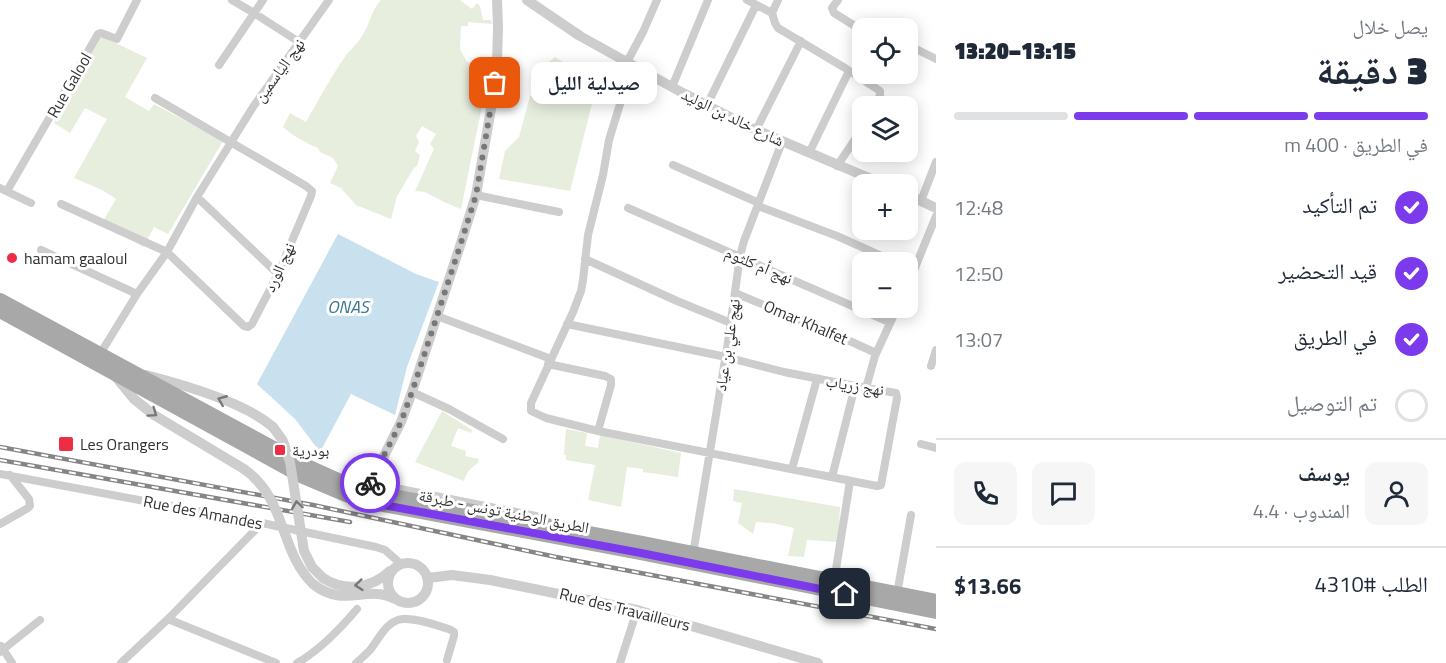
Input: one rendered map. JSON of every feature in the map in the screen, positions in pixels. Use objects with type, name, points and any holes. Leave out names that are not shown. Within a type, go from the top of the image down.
[{"type":"main road","name":"الطريق الوطنية تونس - طبرقة","points":[[0,300],[307,466],[366,492],[641,553],[936,612]]},
{"type":"main road","name":"الطريق الوطنية تونس - طبرقة","points":[[0,311],[301,476],[346,495],[366,492],[694,551],[936,599]]},
{"type":"street","name":"Rue Galool","points":[[3,189],[98,34],[117,39],[137,0]]},
{"type":"street","points":[[232,0],[299,42]]},
{"type":"street","points":[[219,65],[263,0]]},
{"type":"street","name":"نهج الياسمين","points":[[100,354],[137,294],[167,252],[230,141],[329,0]]},
{"type":"street","points":[[366,492],[401,422],[476,195],[497,64],[497,0]]},
{"type":"street","name":"شارع خالد بن الوليد","points":[[527,0],[580,36],[706,105],[782,142],[857,174]]},
{"type":"street","points":[[657,0],[630,63],[612,126],[588,235],[582,285],[573,312],[531,403],[531,411],[540,416],[598,431],[850,481],[834,580]]},
{"type":"street","points":[[672,87],[708,0]]},
{"type":"street","points":[[747,0],[772,13]]},
{"type":"street","points":[[778,0],[772,13],[778,27],[852,73]]},
{"type":"street","points":[[838,0],[832,8],[833,11],[852,24]]},
{"type":"street","points":[[706,105],[756,5]]},
{"type":"street","points":[[756,130],[801,41]]},
{"type":"street","points":[[918,50],[936,59]]},
{"type":"street","points":[[809,153],[849,71]]},
{"type":"street","points":[[869,84],[880,93],[879,96]]},
{"type":"street","points":[[155,98],[230,141]]},
{"type":"street","name":"نهج الورد","points":[[167,252],[246,327],[252,324],[278,274],[312,191],[230,141]]},
{"type":"street","name":"نهج علي بن عياد","points":[[694,551],[740,256],[782,142]]},
{"type":"street","points":[[837,166],[852,144]]},
{"type":"street","points":[[921,201],[936,162]]},
{"type":"street","points":[[673,165],[758,204],[873,252]]},
{"type":"street","points":[[3,189],[31,203]]},
{"type":"street","points":[[476,195],[559,212]]},
{"type":"street","points":[[197,197],[278,274]]},
{"type":"street","points":[[918,200],[936,208]]},
{"type":"street","points":[[61,204],[167,252]]},
{"type":"street","name":"نهج أم كلثوم","points":[[628,208],[890,322]]},
{"type":"street","points":[[918,254],[936,216]]},
{"type":"street","points":[[41,250],[137,294]]},
{"type":"street","points":[[585,259],[731,323]]},
{"type":"street","name":"Omar Khalfet","points":[[735,292],[876,353]]},
{"type":"street","points":[[437,316],[550,361],[610,379],[611,385],[598,431]]},
{"type":"street","points":[[867,388],[876,353],[892,318]]},
{"type":"street","name":"نهج زرياب","points":[[567,324],[726,357],[817,379],[891,391],[897,394],[882,483],[877,486],[850,481]]},
{"type":"street","points":[[931,366],[936,350]]},
{"type":"street","points":[[112,372],[134,399],[154,415],[244,469],[256,479],[269,494],[302,573],[323,592],[336,596],[388,595],[405,603],[415,602],[426,592],[428,578],[423,569],[405,562],[379,580],[361,586],[340,586],[323,578],[312,567],[304,551],[290,462],[283,441],[273,427],[255,414],[202,392],[126,369]]},
{"type":"street","points":[[792,469],[817,379]]},
{"type":"street","points":[[832,477],[855,386]]},
{"type":"street","points":[[412,392],[449,409],[503,439]]},
{"type":"street","points":[[921,444],[936,448]]},
{"type":"street","name":"Rue des Amandes","points":[[0,474],[262,523],[376,547],[385,550],[397,566]]},
{"type":"street","points":[[0,524],[30,506],[29,499],[10,476]]},
{"type":"street","points":[[897,592],[911,515]]},
{"type":"street","points":[[121,663],[168,619],[262,523]]},
{"type":"street","points":[[396,599],[388,588],[388,578],[397,566]]},
{"type":"street","name":"Rue des Travailleurs","points":[[428,578],[447,575],[479,578],[637,610],[818,663]]},
{"type":"street","points":[[297,663],[318,649],[357,609]]},
{"type":"street","points":[[620,663],[637,610]]},
{"type":"street","points":[[168,619],[276,663]]},
{"type":"street","points":[[356,663],[368,652],[389,625],[403,619],[441,626],[454,632],[447,660]]},
{"type":"street","points":[[12,663],[1,648],[40,620]]},
{"type":"green space","points":[[381,0],[460,0],[472,9],[477,3],[480,6],[483,20],[491,20],[492,24],[468,22],[468,26],[461,26],[460,49],[467,62],[490,67],[461,209],[425,192],[415,191],[434,149],[430,144],[436,134],[422,126],[416,136],[419,142],[415,151],[420,155],[417,166],[397,196],[391,219],[356,205],[341,188],[330,183],[338,166],[333,158],[283,127],[290,113],[306,122],[336,70],[362,36]]},
{"type":"green space","points":[[99,35],[147,58],[125,97],[149,111],[154,104],[223,141],[168,234],[154,227],[143,247],[103,221],[116,199],[74,178],[107,119],[85,108],[70,133],[54,123]]},
{"type":"green space","points":[[555,57],[597,84],[570,191],[499,179],[505,151],[519,137],[530,96],[546,96],[551,77],[537,72]]},
{"type":"green space","points":[[442,411],[472,430],[471,433],[458,428],[451,446],[466,451],[465,456],[479,459],[478,463],[467,473],[464,481],[415,462]]},
{"type":"green space","points":[[566,429],[587,433],[585,446],[598,448],[600,435],[681,453],[678,477],[643,472],[643,469],[627,467],[621,507],[588,500],[595,465],[566,460],[566,455],[564,455]]},
{"type":"green space","points":[[734,489],[840,507],[838,542],[807,540],[804,557],[788,556],[794,528],[756,522],[753,534],[738,523],[742,503],[733,501]]},
{"type":"water","name":"ONAS","points":[[338,234],[416,274],[439,282],[407,367],[395,415],[351,394],[320,452],[295,419],[257,384]]},
{"type":"railway","points":[[0,447],[313,505],[556,557],[936,629]]},
{"type":"railway","points":[[0,460],[350,522]]},
{"type":"way so far","points":[[370,483],[401,422],[476,195],[495,83]]},
{"type":"place","name":"صيدلية الليل","points":[[495,83]]},
{"type":"place","name":"hamam gaaloul","points":[[12,258]]},
{"type":"place","name":"Les Orangers","points":[[66,444]]},
{"type":"place","name":"بودرية","points":[[280,450]]},
{"type":"route","points":[[370,483],[362,501],[845,594]]}]
